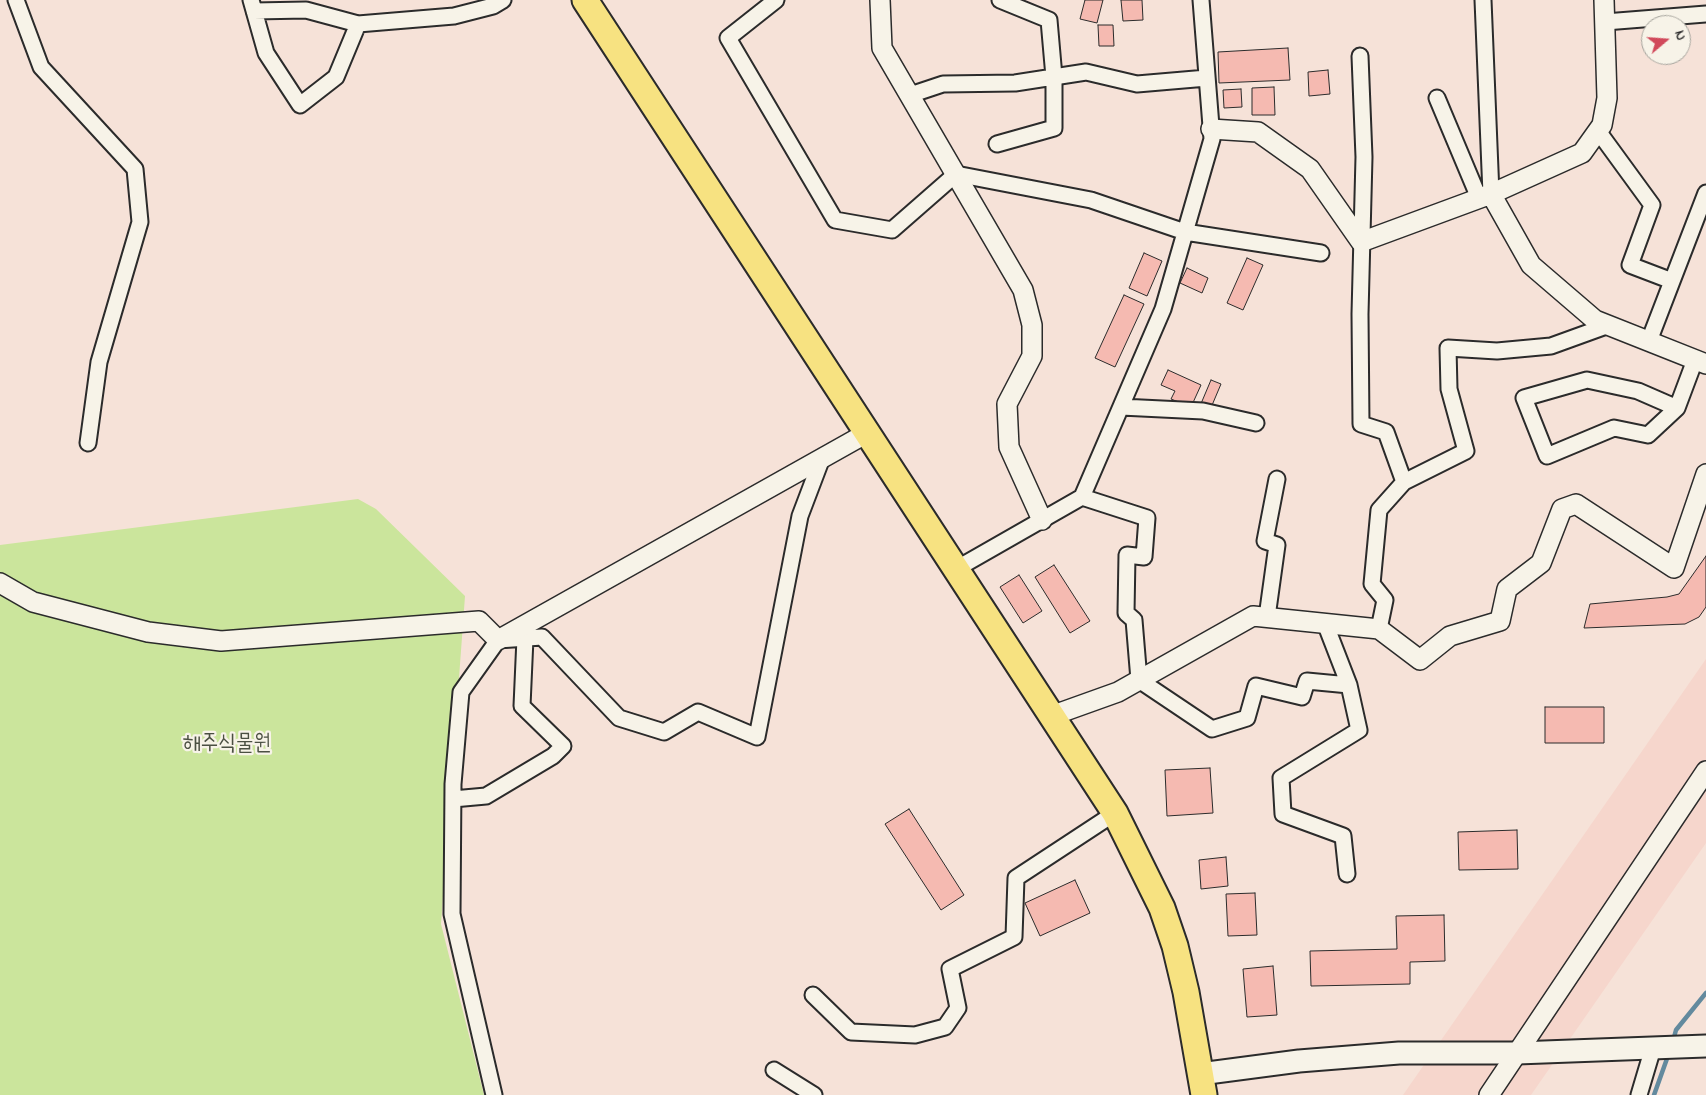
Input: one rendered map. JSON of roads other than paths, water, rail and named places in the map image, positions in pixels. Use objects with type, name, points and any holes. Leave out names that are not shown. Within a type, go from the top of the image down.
[{"type":"main road","points":[[584,0],[1115,813],[1162,908],[1175,946],[1186,992],[1202,1084],[1299,1061],[1399,1053],[1518,1053],[1696,1046]]},
{"type":"street","points":[[16,0],[41,67],[135,169],[140,222],[99,362],[88,443]]},
{"type":"street","points":[[358,24],[336,77],[300,105],[266,53],[252,5],[306,10],[358,24],[454,16],[493,6],[503,0]]},
{"type":"street","points":[[776,0],[728,38],[835,220],[892,230],[956,174]]},
{"type":"street","points":[[880,0],[882,48],[1023,290],[1032,324],[1032,356],[1007,404],[1009,447],[1042,520]]},
{"type":"street","points":[[997,144],[1054,128],[1054,77],[1050,20],[1000,0]]},
{"type":"street","points":[[956,569],[1082,497],[1121,407],[1163,309],[1212,139],[1201,0]]},
{"type":"street","points":[[1483,0],[1485,196]]},
{"type":"street","points":[[1361,242],[1485,196],[1582,153],[1602,125],[1607,98],[1604,0]]},
{"type":"street","points":[[1605,22],[1706,14]]},
{"type":"street","points":[[1360,56],[1364,157],[1361,242],[1361,424],[1386,432],[1404,482]]},
{"type":"street","points":[[910,95],[942,84],[1015,83],[1086,72],[1137,84],[1207,78]]},
{"type":"street","points":[[1437,98],[1485,196],[1531,265],[1595,320],[1700,362],[1677,408],[1648,435],[1614,428],[1547,456],[1524,398],[1587,380],[1638,391],[1677,408]]},
{"type":"street","points":[[1211,129],[1258,132],[1310,170],[1361,242]]},
{"type":"street","points":[[1598,131],[1652,205],[1630,266],[1672,281]]},
{"type":"street","points":[[956,174],[1091,200],[1185,232],[1321,253]]},
{"type":"street","points":[[1648,341],[1706,193]]},
{"type":"street","points":[[1379,629],[1385,600],[1372,584],[1379,510],[1404,482],[1466,451],[1449,389],[1448,348],[1497,350],[1551,346],[1610,325]]},
{"type":"street","points":[[1121,407],[1203,411],[1256,423]]},
{"type":"street","points":[[494,1095],[452,914],[453,799],[461,692],[498,640],[867,433]]},
{"type":"street","points":[[0,584],[33,602],[139,630],[221,641],[479,621],[498,640],[542,637],[619,718],[664,732],[698,712],[757,737],[800,516],[822,458]]},
{"type":"street","points":[[1051,716],[1118,692],[1253,616],[1379,629],[1420,660],[1450,636],[1500,621],[1507,589],[1541,563],[1562,509],[1576,504],[1674,568],[1706,474]]},
{"type":"street","points":[[1267,617],[1276,545],[1265,542],[1276,479]]},
{"type":"street","points":[[1082,497],[1147,518],[1144,557],[1127,555],[1126,613],[1134,620],[1139,680]]},
{"type":"street","points":[[1324,624],[1349,684],[1359,730],[1281,778],[1283,814],[1343,836],[1347,874]]},
{"type":"street","points":[[453,799],[486,796],[553,756],[563,746],[522,706],[525,638]]},
{"type":"street","points":[[1139,680],[1212,729],[1247,718],[1256,686],[1302,697],[1307,681],[1349,684]]},
{"type":"street","points":[[1489,1095],[1706,771]]},
{"type":"street","points":[[813,995],[851,1032],[915,1035],[945,1027],[958,1008],[950,969],[1014,937],[1016,878],[1115,813]]},
{"type":"street","points":[[1639,1095],[1653,1048]]},
{"type":"street","points":[[774,1070],[814,1095]]},
{"type":"waterway","points":[[1673,1041],[1676,1030],[1706,993]]},
{"type":"waterway","points":[[1654,1095],[1669,1053]]},
{"type":"park label","name":"해주식물원","points":[[227,745]]}]
